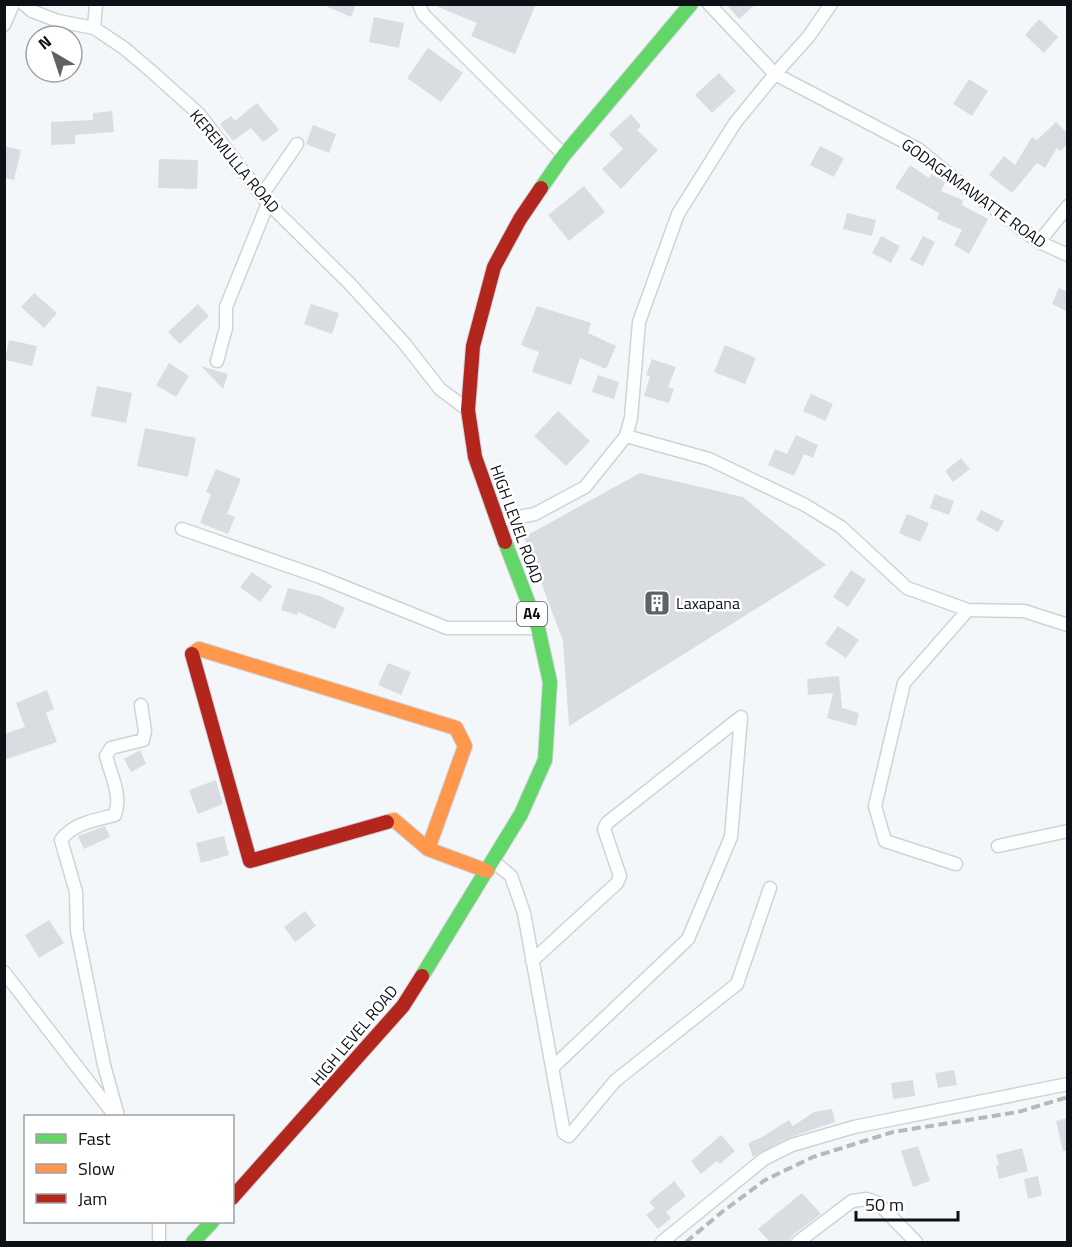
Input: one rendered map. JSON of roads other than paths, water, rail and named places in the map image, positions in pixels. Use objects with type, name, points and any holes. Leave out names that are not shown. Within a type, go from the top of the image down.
[{"type":"main road","name":"HIGH LEVEL ROAD","points":[[234,1196],[403,1006],[521,814],[545,759],[550,682],[538,628],[475,457],[468,410],[473,346],[494,267],[520,219],[564,155],[691,4]]},
{"type":"main road","points":[[428,849],[465,746],[456,728],[199,649],[192,654],[250,861],[394,820],[428,849],[490,866]]},
{"type":"main road","points":[[193,1242],[210,1223]]},
{"type":"street","points":[[4,25],[13,4]]},
{"type":"street","name":"KEREMULLA ROAD","points":[[24,4],[32,12],[40,15],[94,28],[124,48],[199,114],[265,199],[350,284],[404,343],[440,389],[468,410]]},
{"type":"street","points":[[94,28],[96,4]]},
{"type":"street","points":[[419,4],[423,14],[564,155]]},
{"type":"street","name":"GODAGAMAWATTE ROAD","points":[[709,4],[775,74],[918,149],[1039,242],[1068,255]]},
{"type":"street","points":[[497,521],[535,514],[585,487],[626,436],[631,418],[639,322],[678,214],[735,123],[809,36],[831,4]]},
{"type":"street","points":[[217,361],[226,328],[226,307],[265,199],[297,144]]},
{"type":"street","points":[[1039,242],[1068,206]]},
{"type":"street","points":[[626,436],[709,459],[805,505],[841,527],[907,588],[968,610],[1024,611],[1067,624]]},
{"type":"street","points":[[182,529],[320,577],[447,628],[538,628]]},
{"type":"street","points":[[956,864],[885,841],[875,806],[904,683],[968,610]]},
{"type":"street","points":[[117,1115],[104,1065],[77,931],[76,892],[61,840],[67,831],[115,815],[118,805],[117,796],[106,756],[111,748],[143,740],[145,731],[141,705]]},
{"type":"street","points":[[532,962],[617,883],[621,876],[604,829],[607,823],[741,717],[730,837],[688,939],[552,1068]]},
{"type":"street","points":[[998,846],[1068,831]]},
{"type":"street","points":[[490,866],[511,876],[524,913],[564,1133],[569,1136],[615,1081],[737,984],[770,888]]},
{"type":"street","points":[[4,972],[116,1115]]},
{"type":"street","points":[[662,1242],[764,1159],[792,1145],[854,1127],[1068,1084]]},
{"type":"street","points":[[798,1242],[852,1201],[867,1199],[878,1203],[916,1242]]},
{"type":"street","points":[[159,1223],[159,1242]]},
{"type":"railway","points":[[686,1242],[765,1180],[813,1157],[893,1132],[1018,1112],[1068,1097]]},
{"type":"place","name":"Laxapana","points":[[657,603]]}]
